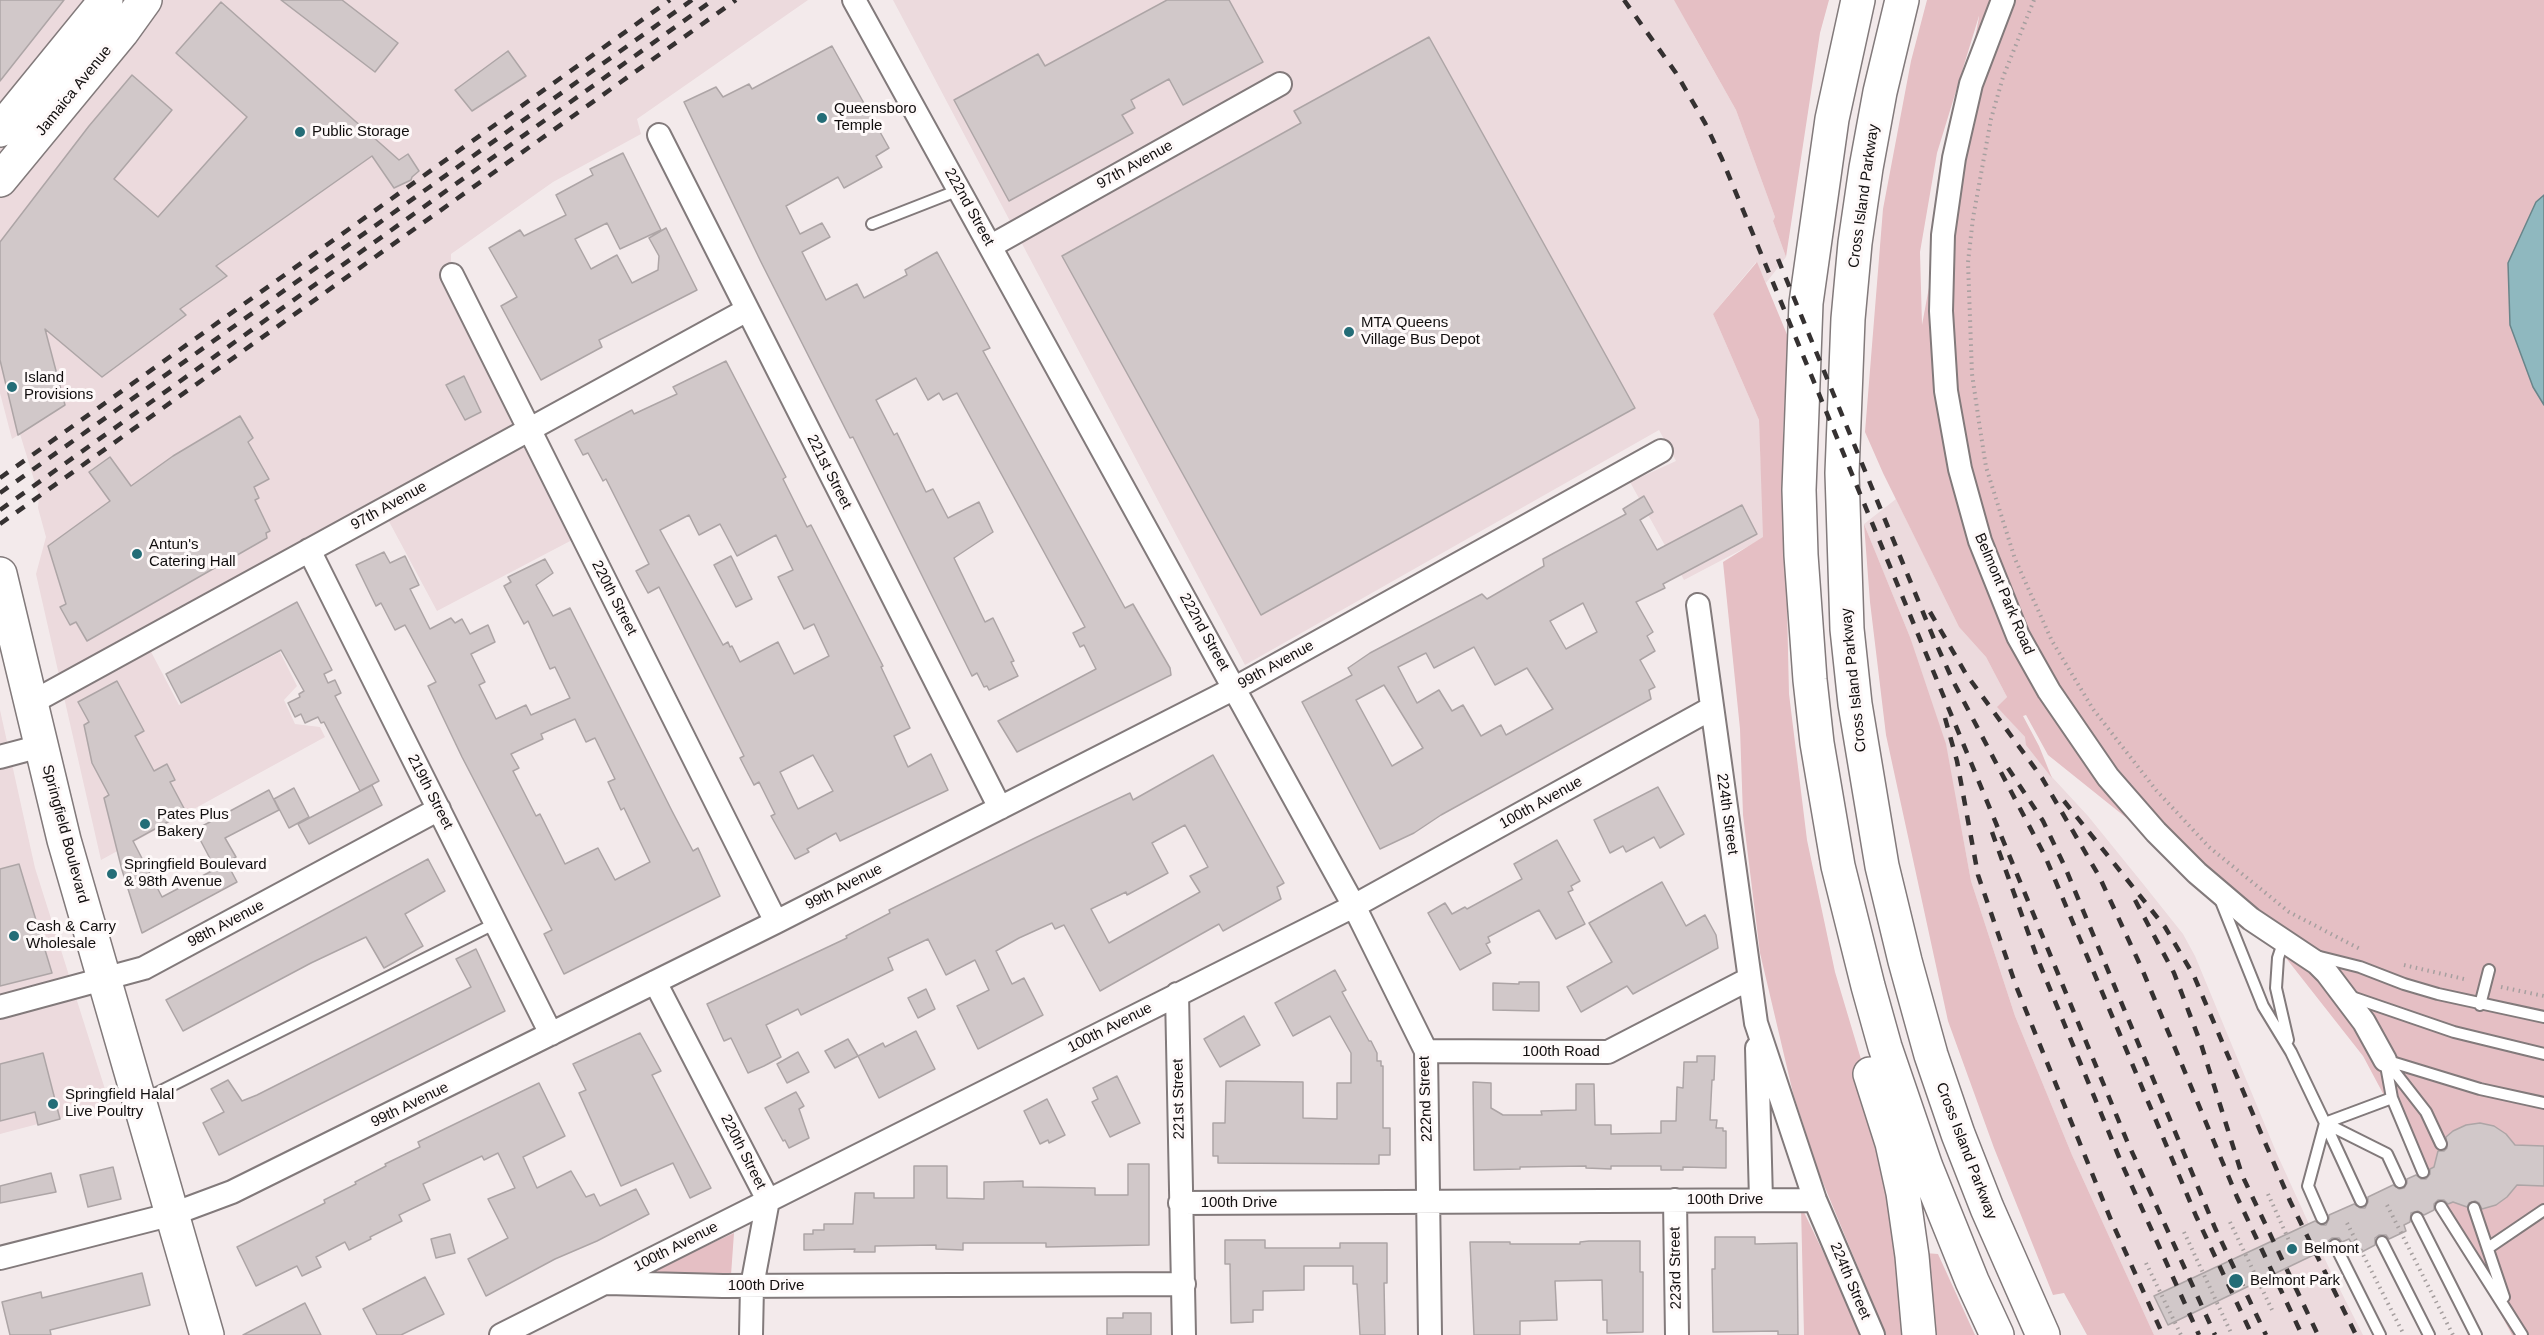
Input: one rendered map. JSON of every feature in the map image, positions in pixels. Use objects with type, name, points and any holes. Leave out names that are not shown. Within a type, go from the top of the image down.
[{"type":"main road","name":"Jamaica Avenue","points":[[0,180],[122,32],[145,0]]},
{"type":"main road","points":[[1844,58],[1849,0]]},
{"type":"main road","points":[[1858,0],[1844,58],[1822,180],[1806,303],[1799,490],[1801,566],[1811,690],[1817,743],[1838,866],[1868,986],[1905,1108],[1948,1224],[1997,1335]]},
{"type":"main road","name":"Cross Island Parkway","points":[[1902,0],[1880,92],[1868,157],[1855,243],[1850,297],[1842,473],[1847,629],[1866,781],[1882,866],[1931,1055],[1987,1208],[2043,1335]]},
{"type":"main road","points":[[0,130],[103,2]]},
{"type":"main road","name":"Springfield Boulevard","points":[[0,574],[64,840],[207,1335]]},
{"type":"main road","points":[[1838,866],[1849,1001],[1892,1143],[1901,1185],[1912,1256],[1919,1335]]},
{"type":"main road","points":[[1987,1208],[2060,1335]]},
{"type":"street","name":"222nd Street","points":[[854,0],[1354,906],[1426,1051],[1430,1335]]},
{"type":"street","name":"Belmont Park Road","points":[[2003,0],[1971,84],[1954,158],[1943,235],[1941,311],[1946,391],[1962,478],[1969,507],[1992,575],[2018,636],[2049,691],[2087,749],[2120,792],[2175,853],[2217,891],[2251,919],[2317,963],[2346,995],[2375,1039],[2385,1060]]},
{"type":"street","points":[[103,2],[122,32]]},
{"type":"street","name":"97th Avenue","points":[[991,246],[1280,84]]},
{"type":"street","name":"221st Street","points":[[659,135],[1000,808]]},
{"type":"street","name":"220th Street","points":[[452,275],[776,922]]},
{"type":"street","name":"97th Avenue","points":[[31,703],[747,310]]},
{"type":"street","name":"99th Avenue","points":[[0,1258],[173,1215],[232,1192],[776,922],[1234,688],[1661,451]]},
{"type":"street","name":"219th Street","points":[[309,550],[551,1035]]},
{"type":"street","name":"224th Street","points":[[1698,605],[1756,1023],[1761,1200]]},
{"type":"street","name":"100th Avenue","points":[[501,1335],[1354,906],[1712,708]]},
{"type":"street","points":[[0,757],[42,746]]},
{"type":"street","name":"98th Avenue","points":[[0,1007],[144,968],[439,809]]},
{"type":"street","name":"100th Road","points":[[1426,1051],[1608,1052],[1749,979]]},
{"type":"street","name":"220th Street","points":[[655,982],[768,1200],[752,1286],[751,1335]]},
{"type":"street","name":"221st Street","points":[[1177,994],[1180,1203]]},
{"type":"street","name":"224th Street","points":[[1756,1023],[1815,1200],[1873,1335]]},
{"type":"street","name":"223rd Street","points":[[1675,1200],[1677,1335]]},
{"type":"street","name":"100th Drive","points":[[604,1283],[752,1286],[1184,1284],[1180,1203],[1815,1200]]},
{"type":"street","points":[[1184,1284],[1184,1335]]},
{"type":"lane","points":[[872,224],[959,190]]},
{"type":"lane","points":[[2217,891],[2262,1006],[2291,1052],[2361,1201]]},
{"type":"lane","points":[[140,1101],[496,923]]},
{"type":"lane","points":[[2291,1052],[2276,988],[2278,958],[2293,946],[2360,967],[2404,984],[2480,1005],[2544,1017]]},
{"type":"lane","points":[[2480,1005],[2489,970]]},
{"type":"lane","points":[[2346,995],[2454,1032],[2544,1054]]},
{"type":"lane","points":[[2385,1060],[2392,1098],[2423,1172]]},
{"type":"lane","points":[[2385,1060],[2480,1089],[2544,1103]]},
{"type":"lane","points":[[2385,1060],[2426,1112],[2441,1144]]},
{"type":"lane","points":[[2325,1124],[2392,1098]]},
{"type":"lane","points":[[2325,1124],[2387,1154],[2400,1182]]},
{"type":"lane","points":[[2322,1218],[2308,1186],[2325,1124]]},
{"type":"lane","points":[[2441,1207],[2522,1335]]},
{"type":"lane","points":[[2474,1208],[2507,1309]]},
{"type":"lane","points":[[2488,1248],[2544,1210]]},
{"type":"lane","points":[[2417,1218],[2476,1335]]},
{"type":"lane","points":[[2382,1242],[2429,1335]]},
{"type":"lane","points":[[2335,1245],[2380,1335]]},
{"type":"path","points":[[2034,0],[2003,76],[1991,119],[1973,218],[1968,262],[1972,374],[1979,422],[1986,466],[2015,559],[2052,641],[2093,709],[2120,747],[2164,799],[2209,847],[2289,912],[2364,951]]},
{"type":"path","points":[[2401,964],[2464,979]]},
{"type":"path","points":[[2497,986],[2544,996]]},
{"type":"path","points":[[2268,1194],[2292,1247]]},
{"type":"path","points":[[2387,1205],[2452,1335]]},
{"type":"path","points":[[2230,1222],[2273,1312]]},
{"type":"path","points":[[2347,1222],[2404,1335]]},
{"type":"path","points":[[2184,1233],[2232,1335]]},
{"type":"path","points":[[2146,1263],[2181,1335]]},
{"type":"shaded area","points":[[0,0],[808,0],[637,119],[641,134],[553,182],[451,254],[451,261],[593,529],[437,611],[385,514],[149,648],[179,705],[280,652],[297,686],[284,700],[295,724],[320,727],[325,737],[101,860],[36,574],[46,537],[38,508],[39,496],[20,434],[12,439],[0,393]]},
{"type":"shaded area","points":[[893,0],[1678,0],[1693,34],[1736,110],[1775,217],[1773,221],[1786,257],[1766,283],[1756,262],[1713,314],[1759,420],[1764,538],[1684,580],[1630,482],[1676,461],[1659,430],[1245,665]]},
{"type":"shaded area","points":[[1674,0],[1829,0],[1820,33],[1786,257],[1773,221],[1775,217],[1736,110]]},
{"type":"shaded area","points":[[1927,0],[2544,0],[2544,1335],[2512,1335],[2363,1056],[2260,925],[2048,755],[2026,715],[2023,716],[2052,778],[2026,745],[2025,737],[1997,707],[2007,697],[1986,657],[1959,627],[1865,432],[1883,209],[1911,61]],"holes":[[[1979,16],[1922,325],[1920,252],[1937,153]]]},
{"type":"shaded area","points":[[1757,262],[1788,337],[1783,433],[1789,694],[1807,840],[1835,972],[1880,1123],[1912,1335],[1886,1335],[1819,1173],[1793,1093],[1760,953],[1743,815],[1740,729],[1723,562],[1763,537],[1759,420],[1713,314]]},
{"type":"shaded area","points":[[1896,499],[1959,627],[1986,657],[2007,697],[1998,707],[2025,737],[2052,777],[2088,816],[2183,934],[2195,956],[2277,1154],[2329,1268],[2363,1335],[2154,1335],[2072,1155],[2015,1016],[1971,881],[1957,805],[1910,637],[1864,524]]},
{"type":"shaded area","points":[[1864,524],[1910,637],[1946,744],[1971,881],[2015,1016],[2072,1155],[2154,1335],[2087,1335],[2064,1293],[2053,1295],[1994,1148],[1948,1021],[1886,735],[1870,602]]},
{"type":"shaded area","points":[[0,710],[35,868],[110,1105],[0,1134]]},
{"type":"shaded area","points":[[1801,1206],[1863,1335],[1804,1335]]},
{"type":"shaded area","points":[[734,1233],[731,1275],[645,1274]]},
{"type":"shaded area","points":[[1925,1253],[1938,1254],[1975,1335],[1929,1335]]},
{"type":"water","points":[[2544,195],[2544,405],[2533,387],[2510,325],[2508,263],[2536,202]]},
{"type":"building","points":[[0,0],[64,0],[0,81]]},
{"type":"building","points":[[281,0],[342,0],[398,43],[375,72]]},
{"type":"building","points":[[1167,0],[1229,0],[1263,62],[1183,105],[1169,79],[1131,100],[1135,108],[1122,115],[1133,133],[1009,201],[954,100],[1038,54],[1045,66]]},
{"type":"building","points":[[221,2],[399,160],[408,154],[419,171],[411,180],[394,188],[372,156],[216,266],[227,276],[180,309],[186,315],[102,377],[45,329],[65,405],[18,435],[0,360],[0,242],[89,126],[132,75],[172,110],[114,179],[158,217],[247,117],[176,53]]},
{"type":"building","name":"MTA Queens Village Bus Depot","points":[[1429,37],[1635,408],[1261,615],[1062,256],[1301,123],[1294,111]]},
{"type":"building","points":[[832,46],[889,148],[876,156],[882,167],[844,188],[838,177],[786,206],[800,234],[822,223],[830,237],[802,252],[826,300],[857,284],[864,298],[907,275],[905,270],[937,252],[990,348],[983,351],[1125,608],[1133,604],[1170,668],[1171,675],[1017,752],[998,721],[1096,669],[1084,645],[1080,647],[1073,633],[1085,627],[957,393],[943,400],[939,393],[928,400],[916,378],[876,400],[894,435],[897,433],[926,492],[933,489],[948,518],[979,502],[993,532],[954,558],[985,622],[993,618],[1014,661],[1011,662],[1018,676],[989,690],[987,686],[984,687],[977,673],[972,676],[853,437],[850,438],[761,262],[684,102],[716,87],[723,97],[749,84],[752,89]]},
{"type":"building","points":[[508,51],[526,76],[472,111],[455,90]]},
{"type":"building","points":[[623,153],[661,230],[620,249],[607,223],[575,239],[591,269],[617,255],[632,283],[658,270],[659,256],[649,238],[666,228],[697,290],[599,340],[602,347],[541,380],[501,306],[517,297],[489,248],[520,230],[524,236],[566,215],[556,195],[593,175],[590,169]]},
{"type":"building","points":[[726,361],[786,477],[783,479],[807,527],[811,525],[883,666],[881,667],[910,728],[894,736],[908,767],[931,754],[948,790],[840,841],[836,833],[807,849],[809,852],[795,859],[771,816],[775,814],[759,782],[754,785],[740,758],[744,756],[659,587],[648,593],[636,571],[649,564],[606,479],[603,481],[588,453],[583,455],[575,440],[632,410],[634,414],[677,394],[673,387]],"holes":[[[689,515],[699,535],[720,524],[737,556],[776,535],[793,570],[778,577],[804,629],[814,624],[829,656],[794,674],[778,642],[740,662],[732,646],[730,647],[728,642],[723,645],[660,530]],[[813,755],[833,791],[798,809],[780,772]]]},
{"type":"building","points":[[464,376],[481,412],[465,420],[446,385]]},
{"type":"building","name":"Antun's Catering Hall","points":[[240,416],[253,438],[248,442],[269,479],[254,487],[259,498],[255,500],[270,531],[266,533],[267,538],[87,641],[76,622],[70,625],[60,607],[66,604],[48,546],[110,501],[89,472],[110,457],[131,486],[173,456]]},
{"type":"building","points":[[1644,496],[1653,512],[1640,520],[1657,550],[1742,505],[1757,534],[1663,584],[1665,588],[1636,602],[1653,632],[1647,636],[1655,651],[1640,660],[1655,687],[1649,690],[1651,699],[1441,815],[1414,833],[1380,849],[1302,702],[1352,675],[1348,668],[1370,653],[1482,594],[1487,599],[1544,566],[1543,559],[1626,514],[1623,509]],"holes":[[[1583,603],[1597,632],[1566,649],[1550,621]],[[1474,647],[1495,685],[1527,668],[1553,709],[1506,735],[1501,725],[1481,736],[1463,705],[1452,711],[1439,690],[1417,703],[1398,667],[1426,653],[1434,668]],[[1384,685],[1423,748],[1392,766],[1356,700]]]},
{"type":"building","points":[[384,552],[390,563],[405,556],[419,585],[410,589],[430,629],[451,618],[455,623],[462,619],[470,634],[488,625],[495,642],[471,654],[485,682],[479,685],[496,719],[526,705],[531,715],[570,698],[555,667],[550,669],[528,621],[524,624],[504,586],[511,582],[508,577],[545,559],[553,573],[536,585],[553,616],[570,608],[672,811],[693,851],[698,848],[720,896],[564,974],[544,934],[552,930],[462,757],[428,686],[436,682],[405,625],[395,630],[381,603],[376,606],[356,565]],"holes":[[[575,719],[586,742],[595,738],[615,779],[608,782],[621,810],[624,808],[650,862],[615,880],[598,848],[565,864],[540,814],[536,816],[513,771],[519,768],[511,754],[543,739],[541,734]]]},
{"type":"building","points":[[731,556],[752,599],[736,607],[714,565]]},
{"type":"building","points":[[297,602],[332,670],[324,674],[328,683],[335,680],[341,693],[335,696],[379,781],[360,791],[324,722],[321,723],[318,717],[305,723],[301,714],[295,717],[288,703],[300,697],[299,694],[304,691],[281,650],[181,703],[166,674]]},
{"type":"building","points":[[117,681],[144,731],[135,736],[154,771],[167,764],[175,780],[170,782],[186,812],[133,841],[162,897],[227,863],[237,882],[142,933],[122,870],[104,798],[109,795],[92,763],[84,725],[89,722],[78,702]]},
{"type":"building","points":[[1213,755],[1284,883],[1277,887],[1281,899],[1223,931],[1219,924],[1100,991],[1064,925],[1055,929],[1052,923],[1019,938],[996,951],[1012,984],[1024,978],[1043,1015],[978,1049],[957,1006],[989,990],[975,960],[946,975],[928,939],[888,958],[893,970],[801,1015],[798,1009],[766,1025],[781,1057],[764,1066],[748,1073],[731,1038],[724,1041],[707,1004],[847,938],[846,936],[890,913],[889,910],[1035,838],[1130,793],[1133,800]],"holes":[[[1185,825],[1208,867],[1190,876],[1200,892],[1109,943],[1091,909],[1126,892],[1127,895],[1168,873],[1152,843]]]},
{"type":"building","points":[[372,785],[382,805],[309,844],[298,824]]},
{"type":"building","points":[[1658,787],[1684,834],[1660,848],[1654,837],[1626,852],[1623,846],[1610,853],[1594,820]]},
{"type":"building","points":[[294,788],[309,817],[289,828],[274,799]]},
{"type":"building","points":[[269,790],[279,810],[225,838],[236,857],[215,868],[195,830]]},
{"type":"building","points":[[1557,840],[1580,881],[1571,886],[1573,890],[1568,892],[1585,924],[1556,939],[1539,910],[1488,937],[1490,942],[1486,944],[1491,953],[1460,970],[1428,913],[1445,903],[1452,914],[1465,907],[1467,909],[1522,879],[1514,864]]},
{"type":"building","points":[[428,859],[445,891],[405,914],[423,946],[384,968],[366,937],[311,963],[183,1031],[166,1000]]},
{"type":"building","points":[[19,864],[52,973],[0,986],[0,869]]},
{"type":"building","points":[[1662,882],[1686,926],[1705,915],[1716,935],[1718,948],[1633,994],[1627,986],[1581,1012],[1567,987],[1612,962],[1589,923]]},
{"type":"building","points":[[476,949],[505,1011],[219,1155],[203,1123],[224,1112],[211,1089],[228,1080],[242,1101],[471,987],[456,959]]},
{"type":"building","points":[[1335,970],[1346,990],[1342,992],[1371,1041],[1377,1053],[1377,1061],[1381,1061],[1381,1066],[1383,1066],[1383,1128],[1390,1128],[1390,1155],[1379,1155],[1379,1164],[1218,1163],[1218,1156],[1213,1156],[1213,1123],[1225,1123],[1226,1081],[1303,1082],[1303,1118],[1337,1119],[1337,1083],[1351,1083],[1351,1053],[1330,1016],[1293,1036],[1275,1003]]},
{"type":"building","points":[[1519,982],[1539,982],[1539,1011],[1493,1010],[1493,983],[1519,984]]},
{"type":"building","points":[[926,989],[935,1009],[918,1018],[908,998]]},
{"type":"building","points":[[1244,1016],[1260,1045],[1220,1067],[1204,1039]]},
{"type":"building","points":[[916,1031],[935,1069],[879,1098],[858,1056],[883,1043],[885,1047]]},
{"type":"building","points":[[640,1033],[661,1071],[652,1075],[711,1188],[690,1198],[673,1163],[621,1186],[579,1093],[586,1090],[573,1064]]},
{"type":"building","points":[[848,1039],[858,1056],[835,1068],[825,1051]]},
{"type":"building","points":[[798,1052],[809,1072],[787,1083],[777,1064]]},
{"type":"building","points":[[43,1053],[60,1119],[38,1125],[35,1112],[0,1121],[0,1064]]},
{"type":"building","points":[[1697,1056],[1715,1056],[1710,1120],[1717,1120],[1716,1128],[1723,1128],[1723,1131],[1726,1131],[1726,1168],[1683,1167],[1683,1170],[1661,1170],[1661,1166],[1611,1166],[1611,1169],[1586,1168],[1586,1166],[1474,1170],[1473,1082],[1491,1083],[1491,1108],[1503,1115],[1542,1115],[1541,1111],[1576,1110],[1576,1084],[1594,1084],[1595,1125],[1611,1125],[1611,1134],[1661,1133],[1661,1121],[1676,1121],[1677,1087],[1683,1088],[1684,1062],[1697,1062]]},
{"type":"building","points":[[1117,1076],[1140,1123],[1110,1137],[1092,1102],[1098,1099],[1093,1088]]},
{"type":"building","points":[[539,1083],[565,1136],[523,1157],[537,1188],[571,1171],[586,1197],[594,1194],[600,1206],[636,1189],[649,1214],[597,1241],[555,1259],[486,1296],[468,1259],[508,1238],[488,1199],[515,1188],[498,1153],[484,1160],[482,1156],[423,1184],[430,1200],[399,1215],[402,1221],[349,1250],[345,1242],[316,1257],[321,1267],[302,1276],[297,1266],[256,1286],[237,1247],[325,1203],[324,1200],[356,1184],[355,1182],[386,1166],[385,1164],[420,1147],[418,1142]]},
{"type":"building","points":[[796,1092],[804,1106],[799,1109],[809,1138],[789,1148],[765,1108]]},
{"type":"building","points":[[1047,1099],[1065,1135],[1049,1143],[1048,1140],[1040,1144],[1024,1111]]},
{"type":"building","name":"Belmont","points":[[2480,1123],[2494,1126],[2506,1134],[2515,1145],[2544,1146],[2544,1186],[2517,1185],[2496,1205],[2482,1209],[2475,1201],[2469,1203],[2467,1207],[2438,1200],[2434,1204],[2434,1210],[2424,1215],[2418,1211],[2411,1213],[2410,1222],[2404,1225],[2406,1231],[2389,1239],[2386,1235],[2379,1235],[2375,1238],[2375,1245],[2358,1254],[2349,1239],[2342,1242],[2339,1238],[2332,1238],[2328,1241],[2328,1248],[2168,1325],[2154,1296],[2315,1221],[2326,1225],[2329,1215],[2354,1204],[2365,1208],[2368,1197],[2393,1185],[2399,1189],[2404,1188],[2407,1179],[2416,1175],[2421,1179],[2426,1179],[2430,1174],[2430,1169],[2434,1167],[2438,1151],[2444,1151],[2447,1148],[2446,1137],[2466,1125]]},
{"type":"building","points":[[1128,1164],[1149,1164],[1149,1245],[1046,1247],[1046,1243],[963,1243],[963,1250],[936,1249],[936,1245],[875,1246],[875,1252],[854,1252],[855,1249],[804,1250],[804,1234],[813,1234],[813,1230],[824,1230],[824,1224],[853,1224],[855,1193],[874,1193],[874,1198],[914,1198],[914,1166],[947,1166],[947,1198],[984,1199],[984,1182],[1023,1181],[1023,1187],[1095,1188],[1095,1195],[1128,1195]]},
{"type":"building","points":[[113,1167],[121,1199],[88,1207],[80,1175]]},
{"type":"building","points":[[51,1173],[56,1192],[0,1203],[0,1186]]},
{"type":"building","points":[[450,1234],[455,1253],[436,1258],[431,1239]]},
{"type":"building","points":[[1715,1237],[1755,1237],[1755,1244],[1797,1243],[1798,1335],[1778,1335],[1778,1331],[1713,1332],[1712,1269],[1715,1269]]},
{"type":"building","points":[[1225,1240],[1265,1240],[1265,1248],[1340,1248],[1340,1243],[1387,1243],[1387,1283],[1384,1283],[1385,1335],[1360,1335],[1357,1284],[1353,1284],[1353,1266],[1304,1266],[1304,1290],[1263,1291],[1263,1310],[1253,1310],[1253,1322],[1231,1323],[1230,1264],[1225,1264]]},
{"type":"building","points":[[1640,1241],[1640,1272],[1643,1272],[1643,1332],[1607,1333],[1607,1320],[1603,1320],[1602,1280],[1555,1281],[1557,1320],[1520,1321],[1520,1335],[1474,1335],[1470,1242],[1580,1244],[1580,1242]]},
{"type":"building","points":[[142,1273],[150,1305],[50,1330],[51,1335],[10,1335],[2,1302],[41,1292],[42,1298]]},
{"type":"building","points":[[425,1277],[444,1314],[401,1335],[377,1335],[363,1309]]},
{"type":"building","points":[[305,1303],[321,1335],[243,1335]]},
{"type":"building","points":[[1123,1313],[1151,1313],[1151,1335],[1107,1335],[1107,1318],[1123,1318]]},
{"type":"railway","points":[[0,478],[670,0]]},
{"type":"railway","points":[[0,493],[692,0]]},
{"type":"railway","points":[[0,510],[713,0]]},
{"type":"railway","points":[[0,524],[736,0]]},
{"type":"railway","points":[[1624,0],[1676,73],[1705,123],[1722,159],[2127,1141],[2215,1335]]},
{"type":"railway","points":[[1778,259],[1934,639],[1953,681],[2045,856],[2196,1216],[2252,1335]]},
{"type":"railway","points":[[1930,612],[1966,674],[2042,778],[2099,876],[2142,969],[2237,1197],[2302,1335]]},
{"type":"railway","points":[[1945,718],[1957,761],[1978,875],[2016,986],[2111,1220],[2163,1335]]},
{"type":"railway","points":[[2008,768],[2043,821],[2065,867],[2215,1228],[2266,1335]]},
{"type":"railway","points":[[2064,801],[2165,927],[2194,976],[2290,1201],[2356,1335]]},
{"type":"railway","points":[[1992,832],[2038,960],[2121,1162],[2199,1335]]},
{"type":"railway","points":[[2135,900],[2174,973],[2201,1044],[2242,1175],[2318,1335]]},
{"type":"place","name":"Queensboro Temple","points":[[822,118]]},
{"type":"place","name":"Public Storage","points":[[300,132]]},
{"type":"place","name":"MTA Queens Village Bus Depot","points":[[1349,332]]},
{"type":"place","name":"Island Provisions","points":[[12,387]]},
{"type":"place","name":"Antun's Catering Hall","points":[[137,554]]},
{"type":"place","name":"Pates Plus Bakery","points":[[145,824]]},
{"type":"place","name":"Springfield Boulevard & 98th Avenue","points":[[112,874]]},
{"type":"place","name":"Cash & Carry Wholesale","points":[[14,936]]},
{"type":"place","name":"Springfield Halal Live Poultry","points":[[53,1104]]},
{"type":"place","name":"Belmont","points":[[2292,1249]]},
{"type":"place","name":"Belmont Park","points":[[2236,1281]]}]
